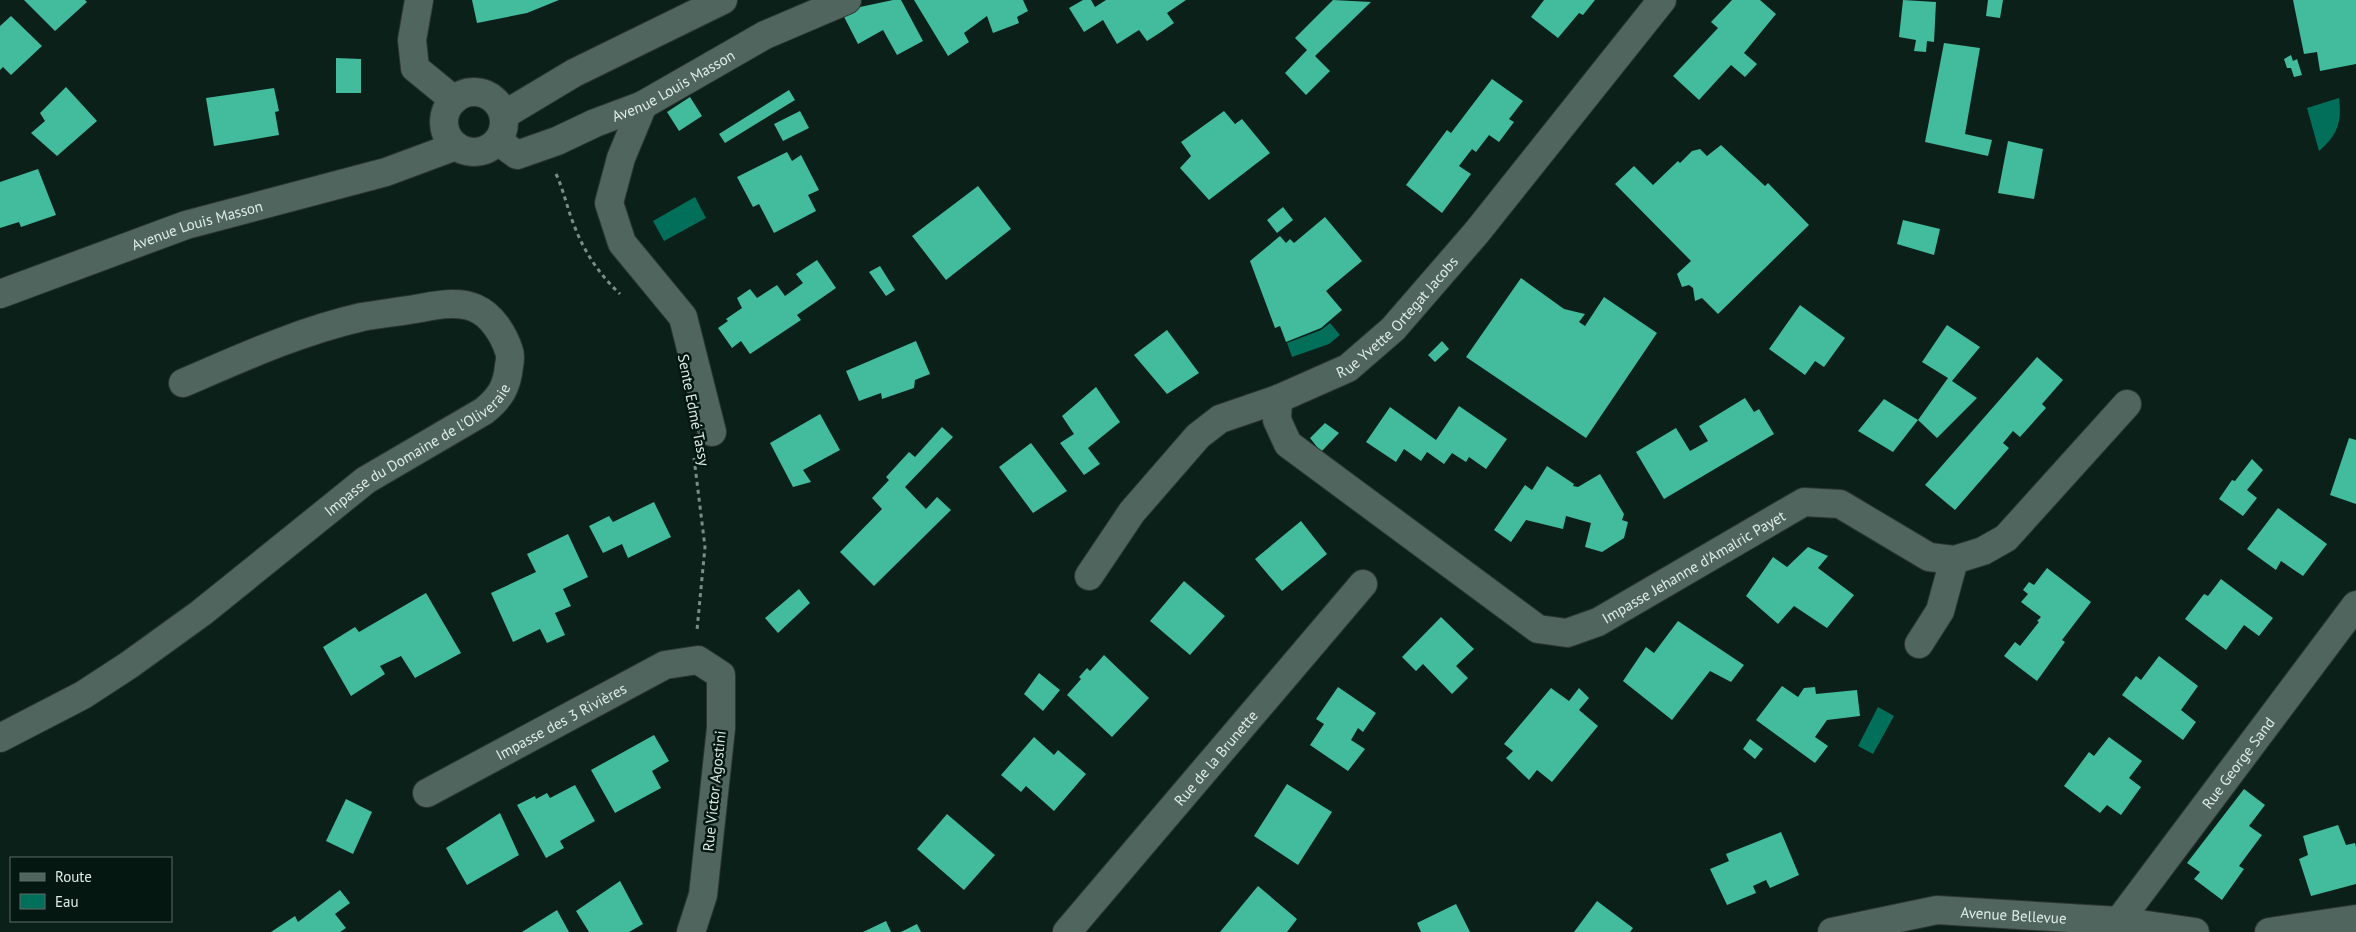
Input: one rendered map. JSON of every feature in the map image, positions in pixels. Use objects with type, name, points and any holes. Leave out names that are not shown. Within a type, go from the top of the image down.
[{"type":"street","points":[[419,0],[412,40],[415,68],[451,123],[473,152],[482,151],[498,141],[505,123],[496,105],[470,92],[461,94],[451,123]]},
{"type":"street","points":[[496,105],[574,73],[723,0]]},
{"type":"street","name":"Avenue Louis Masson","points":[[498,141],[517,154],[543,146],[595,123],[643,105],[765,35],[847,0]]},
{"type":"street","name":"Rue Yvette Ortegat Jacobs","points":[[1089,576],[1132,512],[1198,436],[1220,419],[1278,399],[1348,368],[1393,329],[1477,232],[1662,0]]},
{"type":"street","points":[[643,105],[621,158],[609,203],[622,243],[683,317],[712,432]]},
{"type":"street","name":"Avenue Louis Masson","points":[[0,294],[186,225],[386,172],[396,167],[451,123]]},
{"type":"street","name":"Impasse du Domaine de l'Oliveraie","points":[[0,738],[83,695],[129,666],[202,613],[366,480],[484,411],[497,400],[506,387],[511,355],[499,329],[489,317],[475,308],[457,304],[361,318],[314,331],[264,349],[183,383]]},
{"type":"street","name":"Impasse Jehanne d'Amalric Payet","points":[[1278,399],[1277,420],[1288,444],[1538,629],[1567,634],[1598,622],[1804,502],[1840,504],[1929,557],[1954,560],[1983,552],[2006,538],[2127,404]]},
{"type":"street","points":[[1919,644],[1940,611],[1954,560]]},
{"type":"street","name":"Rue de la Brunette","points":[[1067,932],[1364,584]]},
{"type":"street","name":"Rue George Sand","points":[[2119,921],[2356,605]]},
{"type":"street","name":"Impasse des 3 Rivières","points":[[427,793],[665,665],[698,660]]},
{"type":"street","name":"Rue Victor Agostini","points":[[691,932],[703,895],[721,728],[721,675],[698,660]]},
{"type":"street","name":"Avenue Bellevue","points":[[1832,932],[1936,910],[2119,921],[2195,932]]},
{"type":"street","points":[[2269,932],[2356,918]]},
{"type":"path","points":[[543,146],[565,192],[574,224],[589,256],[603,278],[623,297]]},
{"type":"path","name":"Sente Edmé Tassy","points":[[692,450],[705,547],[697,626],[698,660]]},
{"type":"water","points":[[2339,98],[2340,114],[2337,127],[2331,139],[2319,151],[2307,108]]},
{"type":"water","points":[[695,197],[706,218],[664,241],[653,221]]},
{"type":"water","points":[[1330,323],[1340,335],[1329,344],[1292,357],[1287,343],[1321,330]]},
{"type":"water","points":[[1878,707],[1894,716],[1873,754],[1858,746]]},
{"type":"building","points":[[24,0],[85,0],[87,2],[55,31]]},
{"type":"building","points":[[472,0],[559,0],[527,13],[477,23]]},
{"type":"building","points":[[901,0],[923,41],[897,55],[883,30],[858,44],[841,11]]},
{"type":"building","points":[[914,0],[1023,0],[1028,11],[1017,17],[1019,23],[993,33],[987,16],[964,33],[969,42],[948,56]]},
{"type":"building","points":[[1083,0],[1091,0],[1095,7],[1106,0],[1186,0],[1167,13],[1174,23],[1147,41],[1139,30],[1117,44],[1103,20],[1084,32],[1069,8]]},
{"type":"building","points":[[1333,0],[1371,2],[1315,56],[1330,71],[1306,95],[1285,73],[1307,50],[1295,38]]},
{"type":"building","points":[[1544,0],[1595,0],[1583,15],[1579,13],[1558,38],[1531,17]]},
{"type":"building","points":[[1732,0],[1760,0],[1776,14],[1744,53],[1757,64],[1745,77],[1731,65],[1699,100],[1673,76],[1718,28],[1711,22]]},
{"type":"building","points":[[1903,0],[1936,2],[1934,42],[1927,41],[1926,52],[1914,51],[1916,40],[1899,37]]},
{"type":"building","points":[[1988,0],[2003,0],[2000,18],[1986,16]]},
{"type":"building","points":[[2293,0],[2356,0],[2356,64],[2320,71],[2317,52],[2304,54]]},
{"type":"building","points":[[11,16],[42,46],[11,75],[3,67],[0,70],[0,26]]},
{"type":"building","points":[[1944,43],[1980,48],[1965,134],[1992,140],[1988,156],[1925,142]]},
{"type":"building","points":[[2291,55],[2293,61],[2297,59],[2302,75],[2294,77],[2291,68],[2287,68],[2284,59]]},
{"type":"building","points":[[336,58],[361,59],[361,93],[336,93]]},
{"type":"building","points":[[1492,79],[1523,101],[1509,119],[1514,122],[1499,142],[1489,135],[1476,152],[1472,149],[1459,166],[1471,174],[1442,213],[1406,185],[1447,130],[1451,133]]},
{"type":"building","points":[[66,87],[97,121],[57,156],[31,133],[45,121],[40,113]]},
{"type":"building","points":[[274,88],[279,111],[275,112],[279,135],[214,146],[206,98]]},
{"type":"building","points":[[789,90],[795,100],[725,143],[719,134]]},
{"type":"building","points":[[690,97],[702,116],[679,131],[667,112]]},
{"type":"building","points":[[800,111],[809,128],[783,141],[774,124]]},
{"type":"building","points":[[1224,111],[1235,124],[1242,119],[1270,153],[1209,200],[1180,168],[1191,156],[1181,142]]},
{"type":"building","points":[[2008,141],[2043,149],[2034,199],[1998,193]]},
{"type":"building","points":[[1721,145],[1765,186],[1768,183],[1809,225],[1718,314],[1702,298],[1695,301],[1693,288],[1689,285],[1682,287],[1677,274],[1691,261],[1615,184],[1634,166],[1653,185],[1678,161],[1680,163],[1692,151],[1700,149],[1707,156]]},
{"type":"building","points":[[787,152],[792,161],[801,155],[819,190],[808,195],[816,211],[774,233],[759,204],[753,207],[737,177]]},
{"type":"building","points":[[38,169],[56,215],[21,227],[19,222],[0,228],[0,182]]},
{"type":"building","points":[[978,186],[1011,229],[946,280],[912,236]]},
{"type":"building","points":[[1283,207],[1293,220],[1277,233],[1267,220]]},
{"type":"building","points":[[1325,217],[1362,261],[1326,291],[1342,310],[1321,328],[1286,342],[1280,326],[1275,328],[1250,261],[1280,236],[1286,243],[1290,239],[1294,243]]},
{"type":"building","points":[[1903,220],[1940,229],[1934,255],[1897,244]]},
{"type":"building","points":[[817,260],[836,288],[797,315],[801,320],[750,354],[741,341],[732,348],[718,328],[728,321],[726,319],[742,308],[737,298],[750,289],[757,298],[777,285],[785,296],[803,283],[796,274]]},
{"type":"building","points":[[880,266],[895,290],[886,296],[869,272]]},
{"type":"building","points":[[1521,278],[1564,309],[1585,314],[1579,322],[1585,326],[1604,297],[1657,333],[1586,438],[1466,357]]},
{"type":"building","points":[[1800,305],[1845,338],[1824,367],[1815,361],[1805,375],[1769,349]]},
{"type":"building","points":[[1947,325],[1980,347],[1952,381],[1977,398],[1937,438],[1918,420],[1948,378],[1922,362]]},
{"type":"building","points":[[1167,330],[1199,373],[1167,394],[1134,355]]},
{"type":"building","points":[[916,341],[930,374],[915,380],[914,388],[882,399],[881,393],[859,401],[846,371]]},
{"type":"building","points":[[1442,341],[1449,349],[1435,362],[1428,355]]},
{"type":"building","points":[[2037,357],[2063,380],[2042,404],[2046,408],[2020,437],[2013,431],[2003,443],[2009,448],[1955,510],[1925,485]]},
{"type":"building","points":[[1096,387],[1120,422],[1088,448],[1100,464],[1084,475],[1060,443],[1074,434],[1062,416]]},
{"type":"building","points":[[1745,398],[1754,412],[1759,409],[1774,434],[1664,499],[1636,452],[1676,428],[1690,451],[1708,441],[1699,426]]},
{"type":"building","points":[[1884,399],[1918,420],[1893,452],[1858,431]]},
{"type":"building","points":[[1459,406],[1507,439],[1486,469],[1469,457],[1466,462],[1452,453],[1444,464],[1427,452],[1421,461],[1404,449],[1396,462],[1366,442],[1390,407],[1436,440]]},
{"type":"building","points":[[820,414],[840,450],[803,470],[811,482],[793,487],[770,443]]},
{"type":"building","points":[[1325,423],[1339,433],[1321,452],[1310,438]]},
{"type":"building","points":[[942,427],[953,437],[905,487],[926,509],[937,497],[951,510],[874,586],[840,552],[882,509],[872,498],[889,480],[886,477],[909,452],[915,457]]},
{"type":"building","points":[[2349,438],[2356,440],[2356,504],[2330,495]]},
{"type":"building","points":[[1031,443],[1067,491],[1033,513],[999,467]]},
{"type":"building","points":[[2252,459],[2263,470],[2247,490],[2257,498],[2243,516],[2219,499],[2232,480],[2235,481]]},
{"type":"building","points":[[1547,466],[1574,484],[1573,486],[1578,487],[1600,474],[1624,514],[1622,520],[1628,522],[1624,538],[1602,552],[1585,547],[1591,523],[1566,516],[1563,529],[1526,520],[1511,542],[1494,530],[1525,485],[1532,490]]},
{"type":"building","points":[[654,502],[671,537],[628,558],[622,544],[603,553],[589,526],[609,516],[613,522]]},
{"type":"building","points":[[2278,508],[2327,544],[2303,576],[2281,561],[2276,570],[2247,549]]},
{"type":"building","points":[[1301,521],[1327,554],[1282,591],[1255,559]]},
{"type":"building","points":[[568,534],[588,577],[563,589],[571,606],[555,613],[565,635],[547,643],[540,629],[513,642],[491,593],[536,572],[527,554]]},
{"type":"building","points":[[1808,547],[1828,556],[1818,568],[1854,595],[1827,628],[1794,606],[1778,624],[1746,596],[1773,557],[1787,567]]},
{"type":"building","points":[[2047,568],[2091,602],[2062,640],[2065,642],[2037,681],[2004,656],[2015,642],[2020,646],[2039,622],[2037,621],[2041,617],[2021,602],[2028,594],[2023,590],[2029,582],[2034,585]]},
{"type":"building","points":[[2221,579],[2273,618],[2259,636],[2244,625],[2226,650],[2185,619],[2204,594],[2208,596]]},
{"type":"building","points":[[1184,581],[1225,616],[1190,655],[1150,621]]},
{"type":"building","points":[[799,589],[810,603],[778,633],[765,618]]},
{"type":"building","points":[[426,593],[461,653],[415,678],[401,656],[380,666],[385,674],[351,696],[323,647],[355,627],[359,632]]},
{"type":"building","points":[[1441,617],[1474,649],[1456,666],[1468,678],[1452,694],[1423,664],[1416,671],[1402,657]]},
{"type":"building","points":[[1678,621],[1744,665],[1731,682],[1710,671],[1672,720],[1623,681],[1646,647],[1654,653]]},
{"type":"building","points":[[1104,655],[1149,698],[1112,737],[1067,695],[1081,679],[1079,677],[1087,668],[1090,671]]},
{"type":"building","points":[[2159,656],[2198,686],[2181,710],[2196,722],[2183,740],[2122,695],[2136,676],[2141,680]]},
{"type":"building","points":[[1039,673],[1060,690],[1043,711],[1024,694]]},
{"type":"building","points":[[1782,686],[1798,697],[1804,688],[1815,687],[1816,694],[1857,690],[1860,716],[1827,720],[1815,737],[1828,746],[1815,763],[1756,720]]},
{"type":"building","points":[[1338,687],[1376,713],[1363,732],[1358,728],[1351,740],[1365,749],[1348,771],[1310,745],[1324,724],[1316,719]]},
{"type":"building","points":[[1551,688],[1569,701],[1579,688],[1589,698],[1579,710],[1598,726],[1552,782],[1537,770],[1529,780],[1506,758],[1513,751],[1504,744]]},
{"type":"building","points":[[654,735],[669,761],[652,771],[661,788],[615,813],[591,770]]},
{"type":"building","points":[[1034,737],[1054,755],[1058,750],[1086,774],[1054,811],[1026,786],[1021,792],[1001,775]]},
{"type":"building","points":[[2109,737],[2142,761],[2129,778],[2141,787],[2121,815],[2107,805],[2100,813],[2064,786],[2089,752],[2094,756]]},
{"type":"building","points":[[1750,739],[1763,749],[1755,759],[1743,749]]},
{"type":"building","points":[[1287,784],[1332,812],[1298,865],[1254,836]]},
{"type":"building","points":[[575,785],[595,821],[560,841],[564,848],[546,858],[517,805],[535,796],[536,799],[547,793],[550,798]]},
{"type":"building","points":[[2244,789],[2265,805],[2249,826],[2262,835],[2239,866],[2244,869],[2222,900],[2194,879],[2200,872],[2187,863]]},
{"type":"building","points":[[346,799],[372,812],[353,854],[326,841]]},
{"type":"building","points":[[500,813],[519,855],[467,885],[446,848]]},
{"type":"building","points":[[947,814],[995,855],[964,890],[917,849]]},
{"type":"building","points":[[2338,825],[2346,845],[2355,843],[2356,884],[2311,896],[2299,859],[2308,855],[2303,836]]},
{"type":"building","points":[[1781,832],[1799,875],[1770,888],[1766,880],[1753,886],[1756,893],[1727,905],[1710,869],[1729,861],[1726,854]]},
{"type":"building","points":[[620,881],[643,924],[629,932],[589,932],[576,911]]},
{"type":"building","points":[[1258,886],[1297,919],[1287,932],[1220,932]]},
{"type":"building","points":[[340,890],[350,903],[335,914],[346,928],[340,932],[271,932],[295,916],[298,922]]},
{"type":"building","points":[[1597,901],[1633,928],[1630,932],[1574,932]]},
{"type":"building","points":[[1456,904],[1470,932],[1421,932],[1417,923]]},
{"type":"building","points":[[557,910],[569,932],[522,932]]},
{"type":"building","points":[[886,921],[891,932],[863,932]]},
{"type":"building","points":[[917,924],[921,932],[901,932]]}]
